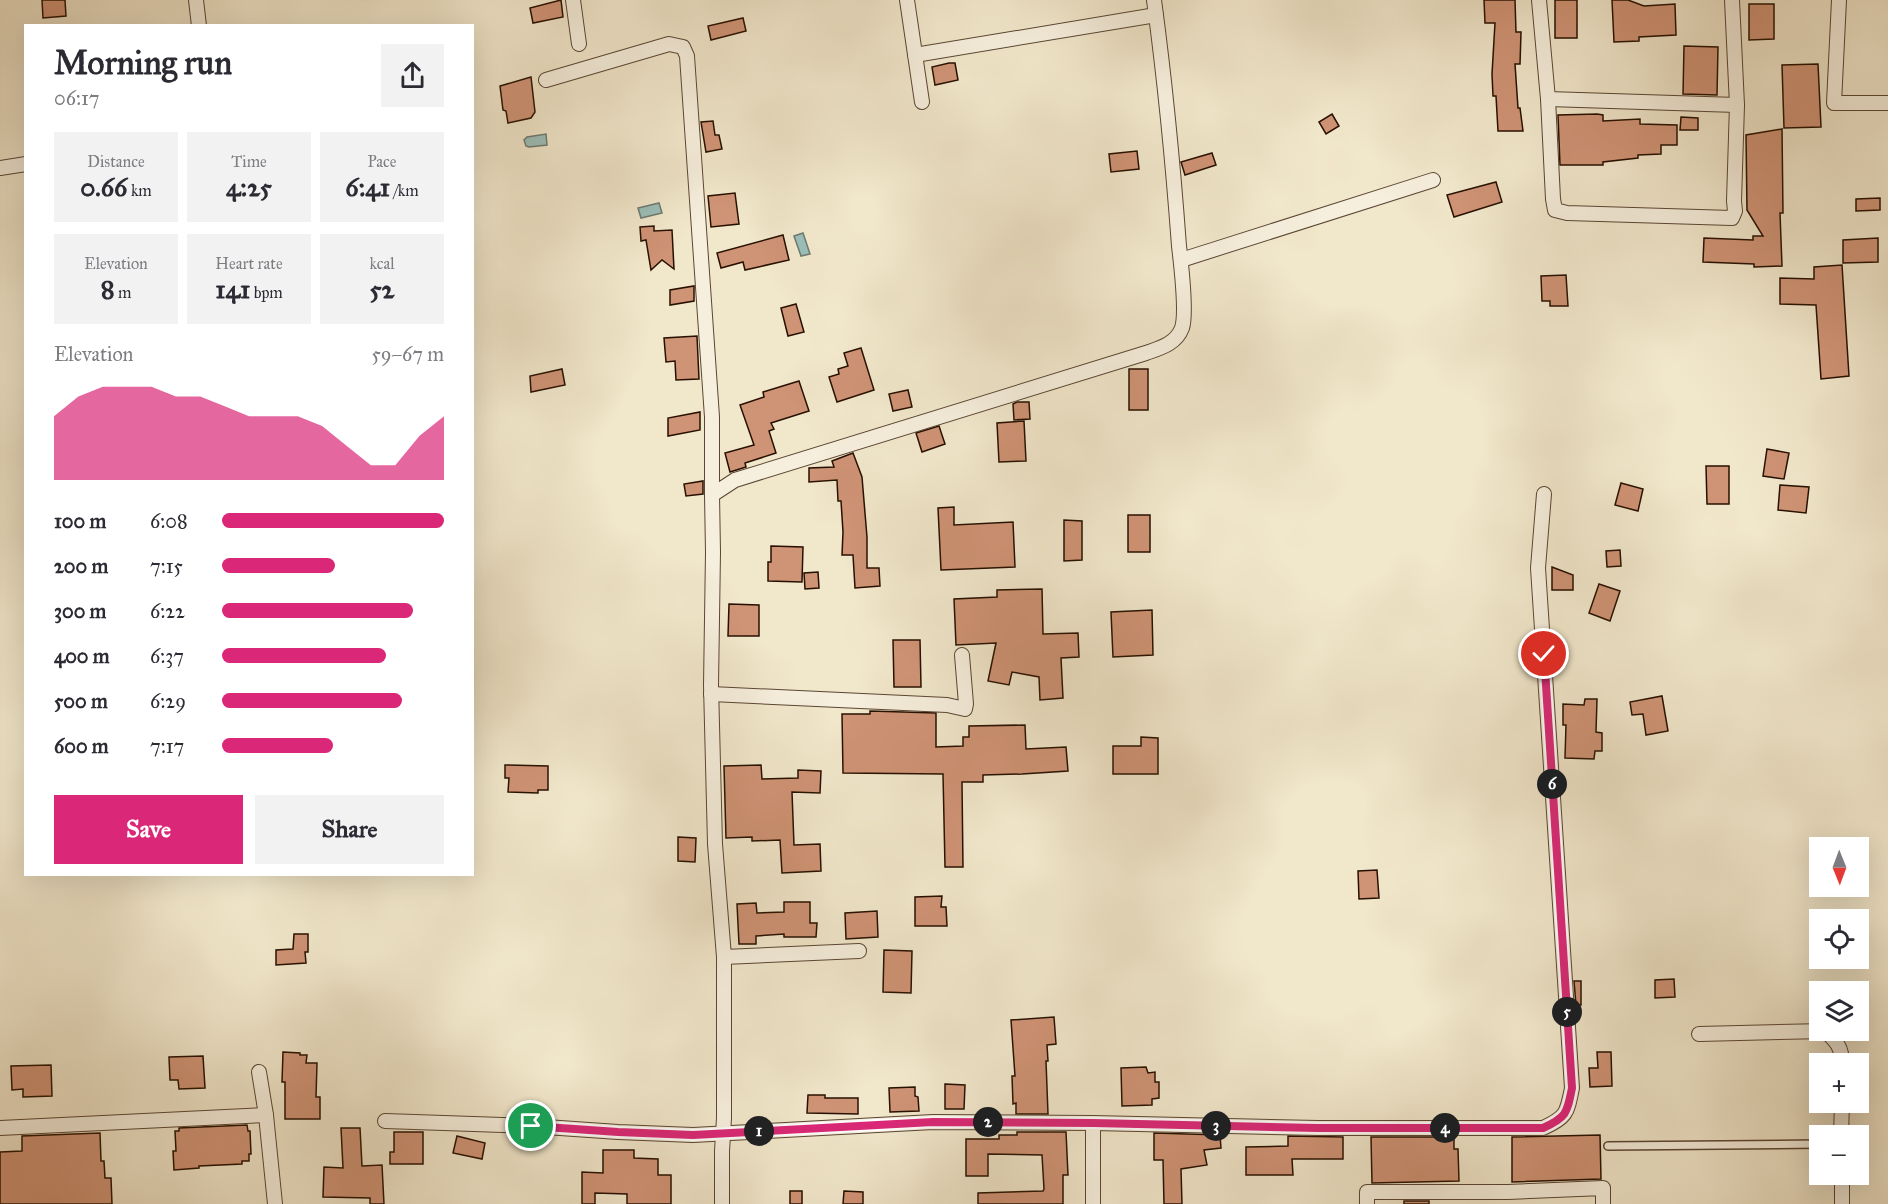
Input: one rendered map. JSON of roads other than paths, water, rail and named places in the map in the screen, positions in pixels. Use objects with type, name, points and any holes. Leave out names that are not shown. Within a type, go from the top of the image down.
[{"type":"street","points":[[196,0],[199,24]]},
{"type":"street","points":[[573,0],[579,44]]},
{"type":"street","points":[[907,0],[922,102]]},
{"type":"street","points":[[712,495],[735,480],[1166,346],[1177,337],[1182,327],[1183,315],[1181,260],[1170,135],[1154,0]]},
{"type":"street","points":[[1539,0],[1548,99],[1553,199],[1556,210],[1578,213],[1732,218],[1735,212],[1737,105],[1732,0]]},
{"type":"street","points":[[1839,0],[1834,103],[1888,103]]},
{"type":"street","points":[[915,55],[1156,15]]},
{"type":"street","points":[[546,80],[669,44],[678,44],[683,47],[687,56],[712,417],[711,694],[715,844],[724,957],[724,1118],[718,1133],[722,1151],[722,1204]]},
{"type":"street","points":[[1548,99],[1737,105]]},
{"type":"street","points":[[0,168],[24,164]]},
{"type":"street","points":[[1181,260],[1433,180]]},
{"type":"street","points":[[385,1120],[693,1135],[933,1122],[1318,1128],[1543,1128],[1557,1122],[1568,1111],[1572,1088],[1538,568],[1544,494]]},
{"type":"street","points":[[711,694],[947,705],[965,709],[962,655]]},
{"type":"street","points":[[724,957],[859,951]]},
{"type":"street","points":[[1699,1034],[1825,1031],[1837,1040],[1842,1053]]},
{"type":"street","points":[[259,1072],[266,1114],[275,1204]]},
{"type":"street","points":[[0,1128],[266,1114]]},
{"type":"street","points":[[1093,1123],[1093,1204]]},
{"type":"street","points":[[1842,1185],[1842,1204]]},
{"type":"street","points":[[1367,1204],[1367,1192],[1508,1192],[1603,1188],[1603,1204]]},
{"type":"lane","points":[[1608,1146],[1809,1144]]},
{"type":"water","points":[[546,134],[547,145],[526,146],[524,140],[527,137]]},
{"type":"water","points":[[659,203],[662,213],[641,218],[638,208]]},
{"type":"water","points":[[803,233],[810,254],[801,256],[794,236]]}]
